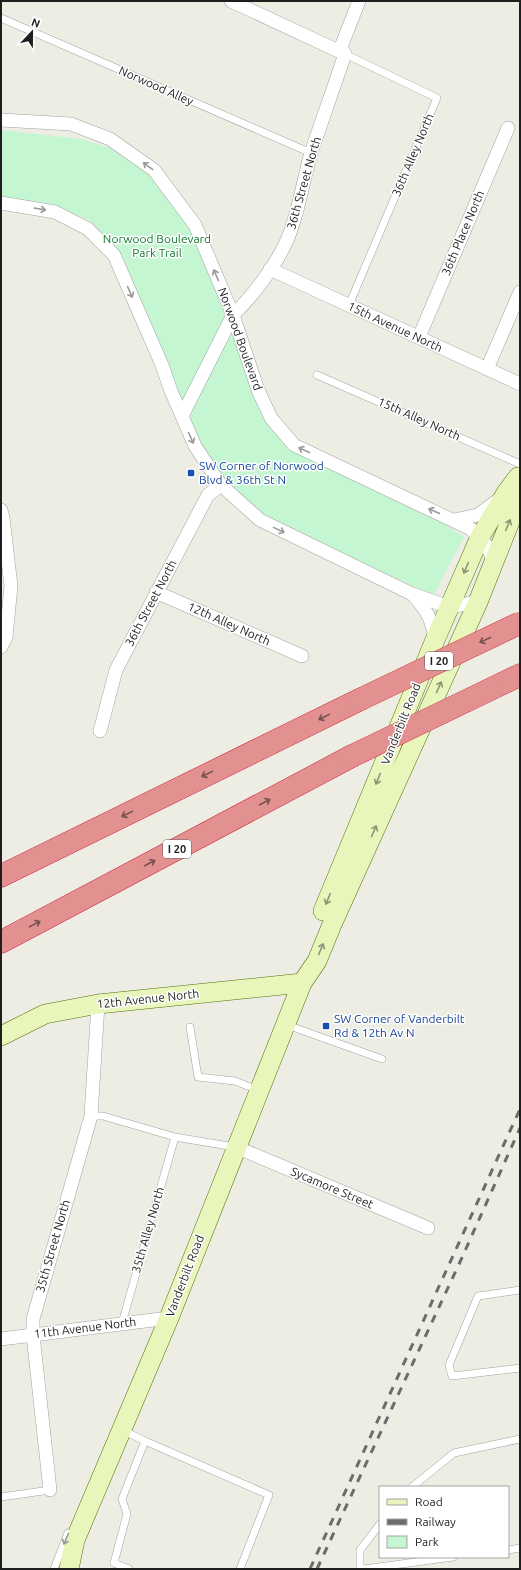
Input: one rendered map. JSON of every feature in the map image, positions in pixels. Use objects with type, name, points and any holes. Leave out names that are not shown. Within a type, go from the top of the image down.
[{"type":"highway","name":"I 20","points":[[1,876],[359,700],[520,623]]},
{"type":"highway","name":"I 20","points":[[1,942],[352,756],[520,675]]},
{"type":"street","points":[[231,1],[345,54]]},
{"type":"street","name":"36th Street North","points":[[182,416],[233,315],[242,306],[270,269],[287,239],[297,211],[311,153],[345,54],[341,47],[359,1]]},
{"type":"street","name":"Norwood Boulevard","points":[[1,120],[71,124],[110,139],[154,170],[195,225],[233,315],[258,390],[271,418],[294,445],[471,529],[487,546],[494,562]]},
{"type":"street","name":"36th Place North","points":[[419,338],[508,128]]},
{"type":"street","points":[[1,203],[55,212],[88,229],[114,255],[162,365],[194,446],[221,485],[260,520],[412,594],[449,608],[478,602]]},
{"type":"street","name":"15th Avenue North","points":[[270,269],[520,384]]},
{"type":"street","points":[[487,369],[520,292]]},
{"type":"street","name":"Vanderbilt Road","points":[[302,983],[306,953],[435,640],[480,537],[513,490],[520,474]]},
{"type":"street","name":"36th Street North","points":[[100,731],[116,670],[208,495],[221,485]]},
{"type":"street","points":[[454,520],[478,515],[513,490]]},
{"type":"street","name":"Vanderbilt Road","points":[[69,1569],[75,1540],[169,1318],[302,983],[317,960],[478,602],[511,519],[513,490]]},
{"type":"street","points":[[1,510],[4,518],[11,586],[6,637],[1,647]]},
{"type":"street","name":"12th Alley North","points":[[156,592],[302,656]]},
{"type":"street","points":[[412,594],[424,607],[431,618],[435,640]]},
{"type":"street","name":"12th Avenue North","points":[[1,1036],[45,1014],[98,1004],[302,983]]},
{"type":"street","name":"35th Street North","points":[[50,1490],[32,1319],[91,1116],[98,1004]]},
{"type":"street","name":"Sycamore Street","points":[[236,1147],[428,1228]]},
{"type":"street","name":"11th Avenue North","points":[[1,1339],[169,1318]]},
{"type":"lane","name":"Norwood Alley","points":[[1,18],[311,153]]},
{"type":"lane","name":"36th Alley North","points":[[345,54],[437,98],[349,305]]},
{"type":"lane","name":"15th Alley North","points":[[318,375],[520,464]]},
{"type":"lane","points":[[285,1024],[382,1059]]},
{"type":"lane","points":[[190,1028],[198,1077],[235,1081],[259,1090]]},
{"type":"lane","points":[[91,1116],[102,1116],[175,1137],[236,1147]]},
{"type":"lane","name":"35th Alley North","points":[[122,1323],[175,1137]]},
{"type":"lane","points":[[520,1290],[478,1296],[449,1365],[452,1376],[520,1368]]},
{"type":"lane","points":[[122,1430],[269,1495],[240,1569]]},
{"type":"lane","points":[[413,1486],[454,1453],[520,1439]]},
{"type":"lane","points":[[129,1569],[114,1564],[127,1514],[122,1499],[145,1441]]},
{"type":"lane","points":[[1,1497],[50,1490]]},
{"type":"lane","points":[[54,1569],[74,1521],[94,1495]]},
{"type":"lane","points":[[360,1569],[360,1550],[379,1525]]},
{"type":"lane","points":[[509,1550],[520,1548]]},
{"type":"lane","points":[[364,1569],[446,1558]]},
{"type":"green space","name":"Norwood Boulevard Park Trail","points":[[1,130],[81,139],[110,148],[152,177],[191,227],[265,419],[289,448],[438,519],[464,537],[433,596],[264,515],[226,481],[200,443],[116,247],[89,220],[47,203],[1,198]]},
{"type":"railway","points":[[310,1569],[520,1109]]},
{"type":"railway","points":[[317,1569],[460,1262],[520,1128]]},
{"type":"place","name":"SW Corner of Norwood Blvd & 36th St N","points":[[191,473]]},
{"type":"place","name":"SW Corner of Vanderbilt Rd & 12th Av N","points":[[326,1026]]}]
